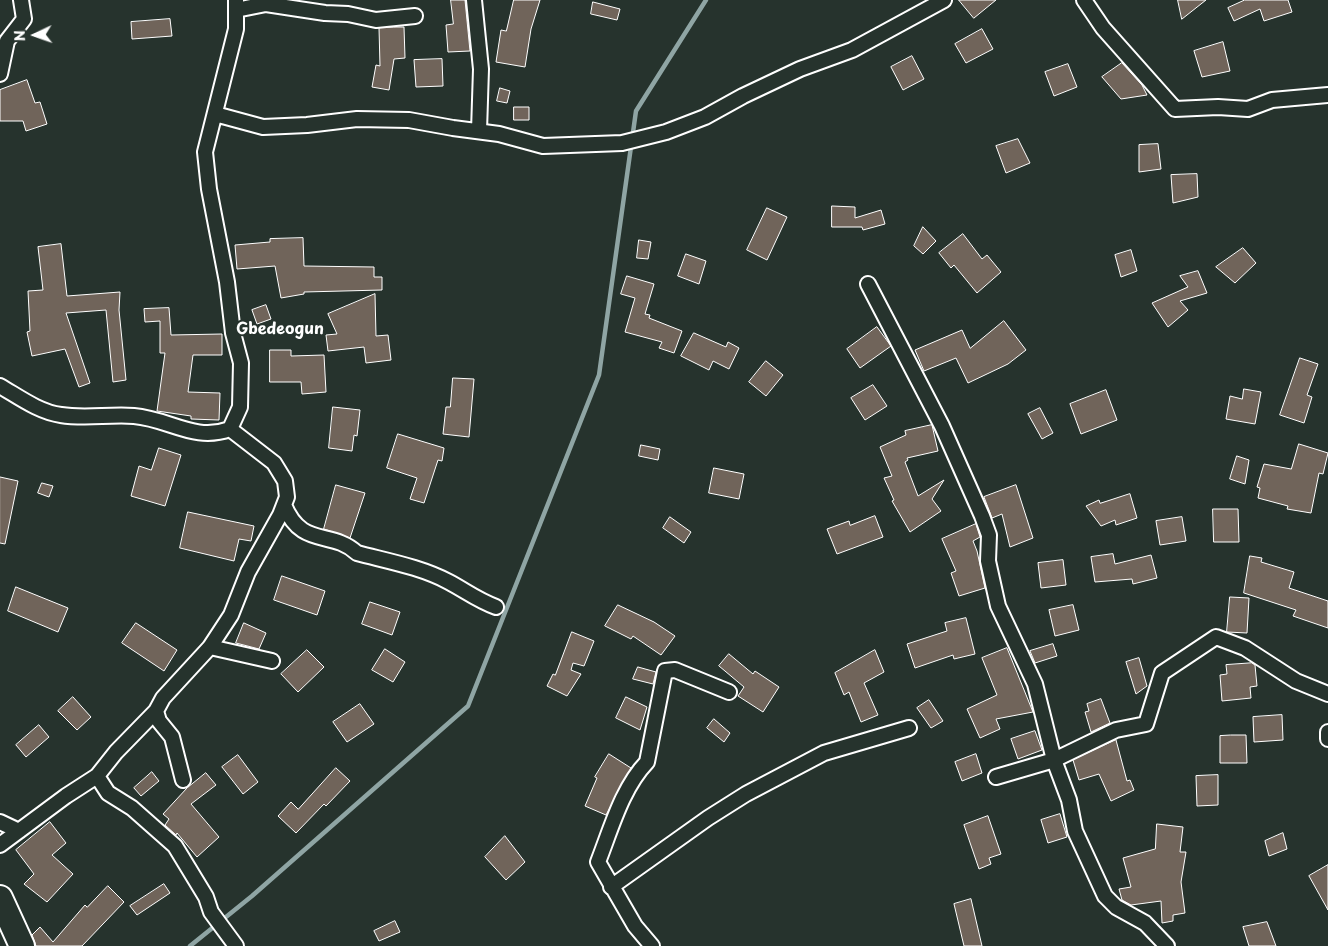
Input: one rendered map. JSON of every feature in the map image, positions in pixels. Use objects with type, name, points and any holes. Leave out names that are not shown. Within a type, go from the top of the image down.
[{"type":"highway","points":[[0,898],[22,946]]},
{"type":"street","points":[[0,74],[7,41],[24,19],[21,0]]},
{"type":"street","points":[[474,0],[480,69],[479,131]]},
{"type":"street","points":[[215,114],[263,127],[307,125],[357,119],[409,120],[499,134],[543,146],[622,143],[666,132],[705,117],[800,69],[852,50],[944,0]]},
{"type":"street","points":[[1084,0],[1102,28],[1175,108],[1218,107],[1248,109],[1272,100],[1328,95]]},
{"type":"street","points":[[0,386],[39,409],[62,416],[136,416],[176,426],[196,434],[214,434],[230,429],[240,407],[241,363],[233,333],[227,282],[205,152],[236,29],[236,5],[266,4],[325,13],[348,14],[376,20],[415,16]]},
{"type":"street","points":[[868,284],[942,426],[982,516],[989,535],[988,561],[998,606],[1035,684],[1054,760],[1069,800],[1075,831],[1105,896],[1116,907],[1145,922],[1167,946]]},
{"type":"street","points":[[0,845],[97,776],[116,752],[156,711],[163,698],[210,647],[231,615],[248,572],[284,505],[286,497],[285,481],[274,463],[230,429]]},
{"type":"street","points":[[284,505],[288,516],[305,534],[349,546],[357,553],[423,571],[449,582],[476,600],[496,607]]},
{"type":"street","points":[[996,777],[1054,760],[1116,730],[1146,724],[1162,672],[1216,637],[1245,648],[1296,681],[1328,694]]},
{"type":"street","points":[[210,647],[272,661]]},
{"type":"street","points":[[652,946],[635,926],[598,862],[627,791],[637,772],[647,762],[665,670],[675,670],[729,692]]},
{"type":"street","points":[[156,711],[159,722],[172,737],[183,780]]},
{"type":"street","points":[[611,886],[708,818],[780,776],[824,753],[909,728]]},
{"type":"street","points":[[1328,732],[1328,739]]},
{"type":"street","points":[[97,776],[108,793],[132,808],[175,846],[206,898],[211,912],[236,946]]},
{"type":"street","points":[[0,822],[19,831]]},
{"type":"building","points":[[451,0],[465,0],[470,51],[448,52],[446,25],[453,24]]},
{"type":"building","points":[[514,0],[540,0],[531,29],[525,67],[496,62],[501,30],[506,31]]},
{"type":"building","points":[[959,0],[996,0],[974,18]]},
{"type":"building","points":[[1178,0],[1206,0],[1182,19]]},
{"type":"building","points":[[1245,0],[1288,0],[1292,12],[1264,21],[1260,9],[1234,21],[1228,8]]},
{"type":"building","points":[[593,2],[620,9],[617,20],[591,14]]},
{"type":"building","points":[[170,19],[172,36],[132,39],[131,22]]},
{"type":"building","points":[[404,27],[405,58],[394,59],[389,90],[372,87],[376,65],[380,66],[379,28]]},
{"type":"building","points":[[982,29],[993,49],[966,63],[955,44]]},
{"type":"building","points":[[1223,42],[1230,71],[1202,77],[1194,51]]},
{"type":"building","points":[[912,56],[924,79],[903,90],[891,67]]},
{"type":"building","points":[[442,59],[443,86],[416,87],[414,60]]},
{"type":"building","points":[[1122,63],[1142,85],[1147,95],[1121,99],[1102,77]]},
{"type":"building","points":[[1068,64],[1077,87],[1054,96],[1045,72]]},
{"type":"building","points":[[27,80],[35,103],[40,102],[47,124],[26,131],[23,121],[0,121],[0,90]]},
{"type":"building","points":[[500,88],[510,91],[507,103],[497,101]]},
{"type":"building","points":[[514,107],[529,107],[529,120],[514,120]]},
{"type":"building","points":[[1018,139],[1030,163],[1006,173],[996,146]]},
{"type":"building","points":[[1158,144],[1161,169],[1139,172],[1139,145]]},
{"type":"building","points":[[1197,174],[1198,197],[1173,203],[1171,175]]},
{"type":"building","points":[[832,206],[855,207],[855,218],[881,210],[885,224],[863,230],[862,227],[832,227]]},
{"type":"building","points":[[767,208],[787,217],[767,260],[747,250]]},
{"type":"building","points":[[923,227],[936,241],[923,254],[914,246]]},
{"type":"building","points":[[963,234],[982,259],[987,255],[1001,272],[977,293],[954,265],[951,268],[939,253]]},
{"type":"building","points":[[303,238],[304,266],[374,267],[374,277],[382,277],[382,290],[304,292],[304,294],[281,298],[275,266],[237,269],[235,245],[270,242],[270,239]]},
{"type":"building","points":[[639,240],[651,242],[648,259],[637,258]]},
{"type":"building","points":[[61,244],[67,296],[120,292],[119,310],[126,380],[113,382],[106,310],[66,313],[90,383],[79,387],[65,349],[32,356],[27,332],[30,331],[28,291],[43,290],[38,247]]},
{"type":"building","points":[[1243,248],[1256,263],[1235,283],[1216,267]]},
{"type":"building","points":[[1131,250],[1137,271],[1121,277],[1115,255]]},
{"type":"building","points":[[686,254],[706,261],[699,284],[678,276]]},
{"type":"building","points":[[1198,271],[1207,293],[1180,301],[1188,310],[1168,327],[1152,303],[1188,287],[1180,276]]},
{"type":"building","points":[[627,276],[654,284],[645,314],[650,315],[649,318],[682,331],[674,353],[659,348],[662,342],[625,332],[635,298],[621,294]]},
{"type":"building","points":[[375,294],[376,336],[388,335],[391,360],[366,363],[364,347],[328,351],[326,335],[337,334],[328,314]]},
{"type":"building","points":[[266,305],[271,319],[257,324],[252,310]]},
{"type":"building","points":[[169,308],[171,335],[222,334],[222,355],[193,355],[188,392],[220,393],[219,420],[191,419],[191,416],[157,411],[165,353],[160,353],[160,321],[145,322],[144,309]]},
{"type":"building","points":[[1004,321],[1026,350],[1008,364],[968,383],[956,358],[924,371],[915,350],[962,330],[970,348]]},
{"type":"building","points":[[877,327],[891,346],[860,368],[847,349]]},
{"type":"building","points":[[694,333],[726,347],[728,342],[739,348],[729,369],[713,361],[709,370],[681,356]]},
{"type":"building","points":[[270,350],[291,350],[291,356],[324,355],[326,392],[302,394],[301,382],[270,382]]},
{"type":"building","points":[[1300,358],[1318,364],[1307,395],[1312,397],[1304,423],[1280,415]]},
{"type":"building","points":[[766,361],[783,375],[766,396],[749,382]]},
{"type":"building","points":[[453,378],[474,379],[469,437],[443,434],[446,407],[450,407]]},
{"type":"building","points":[[873,385],[887,406],[865,420],[851,398]]},
{"type":"building","points":[[1244,389],[1261,392],[1255,424],[1226,419],[1230,396],[1242,399]]},
{"type":"building","points":[[1106,390],[1117,420],[1081,434],[1070,404]]},
{"type":"building","points":[[333,407],[360,410],[357,436],[354,435],[352,451],[329,448]]},
{"type":"building","points":[[1040,408],[1053,433],[1042,439],[1028,414]]},
{"type":"building","points":[[932,425],[938,451],[907,458],[908,460],[905,462],[918,496],[944,480],[932,499],[941,511],[910,532],[892,501],[894,500],[884,478],[892,476],[880,447],[906,435],[905,431]]},
{"type":"building","points":[[398,434],[444,448],[442,461],[438,460],[424,503],[410,499],[417,478],[387,468]]},
{"type":"building","points":[[1299,444],[1328,453],[1323,474],[1319,473],[1311,513],[1287,509],[1288,506],[1258,498],[1260,488],[1257,487],[1264,464],[1291,469]]},
{"type":"building","points":[[641,445],[660,449],[658,460],[639,456]]},
{"type":"building","points":[[159,448],[181,455],[165,506],[131,496],[139,466],[151,470]]},
{"type":"building","points":[[1237,456],[1249,460],[1245,484],[1230,479]]},
{"type":"building","points":[[714,468],[744,474],[739,499],[709,493]]},
{"type":"building","points":[[0,477],[18,481],[5,544],[0,543]]},
{"type":"building","points":[[42,483],[53,486],[49,497],[38,493]]},
{"type":"building","points":[[336,485],[365,493],[350,538],[324,529]]},
{"type":"building","points":[[1016,485],[1033,538],[1010,547],[1002,514],[992,518],[984,497]]},
{"type":"building","points":[[1130,494],[1137,518],[1116,525],[1115,520],[1101,526],[1086,506],[1099,500],[1100,503]]},
{"type":"building","points":[[1213,509],[1238,509],[1239,542],[1214,542]]},
{"type":"building","points":[[188,512],[254,526],[251,541],[239,539],[234,561],[180,548]]},
{"type":"building","points":[[875,516],[883,537],[837,554],[827,529],[849,521],[850,525]]},
{"type":"building","points":[[670,517],[691,532],[684,543],[663,528]]},
{"type":"building","points":[[1182,517],[1186,541],[1160,545],[1156,521]]},
{"type":"building","points":[[976,524],[980,537],[973,541],[985,588],[959,596],[951,573],[956,571],[942,539]]},
{"type":"building","points":[[1113,554],[1115,564],[1151,555],[1157,578],[1133,584],[1132,579],[1095,582],[1091,557]]},
{"type":"building","points":[[1250,556],[1262,558],[1261,562],[1294,572],[1289,588],[1328,601],[1328,628],[1293,616],[1296,610],[1244,593]]},
{"type":"building","points":[[1063,560],[1066,585],[1041,588],[1038,563]]},
{"type":"building","points":[[282,576],[325,591],[317,615],[274,600]]},
{"type":"building","points":[[16,587],[68,608],[58,632],[8,611]]},
{"type":"building","points":[[1230,597],[1249,598],[1247,633],[1227,632]]},
{"type":"building","points":[[370,602],[400,612],[392,635],[362,624]]},
{"type":"building","points":[[618,605],[654,622],[675,636],[661,655],[633,636],[631,639],[605,626]]},
{"type":"building","points":[[1073,605],[1079,630],[1055,636],[1049,610]]},
{"type":"building","points":[[966,618],[975,654],[954,659],[953,655],[915,668],[907,644],[947,631],[945,623]]},
{"type":"building","points":[[136,623],[177,650],[164,671],[122,643]]},
{"type":"building","points":[[244,623],[266,633],[259,649],[236,643]]},
{"type":"building","points":[[572,632],[594,641],[584,666],[573,663],[571,670],[581,674],[567,696],[547,686],[553,674],[555,675]]},
{"type":"building","points":[[1053,644],[1057,656],[1035,663],[1030,651]]},
{"type":"building","points":[[1007,648],[1033,712],[996,719],[1000,729],[980,738],[967,709],[997,695],[982,658]]},
{"type":"building","points":[[385,649],[405,662],[393,682],[372,670]]},
{"type":"building","points":[[307,650],[324,667],[298,692],[281,674]]},
{"type":"building","points":[[875,650],[884,672],[864,683],[878,715],[861,722],[849,692],[844,695],[835,673]]},
{"type":"building","points":[[729,654],[753,674],[755,671],[779,687],[763,712],[738,696],[744,687],[719,666]]},
{"type":"building","points":[[1139,658],[1147,686],[1136,694],[1126,662]]},
{"type":"building","points":[[1252,663],[1255,665],[1257,686],[1250,687],[1251,698],[1222,701],[1220,675],[1227,674],[1226,665]]},
{"type":"building","points":[[638,667],[656,672],[653,684],[633,679]]},
{"type":"building","points":[[73,697],[91,717],[77,730],[58,711]]},
{"type":"building","points":[[626,697],[647,707],[640,730],[616,718]]},
{"type":"building","points":[[1101,699],[1110,723],[1091,732],[1085,712],[1089,711],[1087,704]]},
{"type":"building","points":[[929,700],[943,721],[931,728],[917,708]]},
{"type":"building","points":[[360,704],[374,724],[347,742],[333,722]]},
{"type":"building","points":[[1282,715],[1283,740],[1254,742],[1253,717]]},
{"type":"building","points":[[714,719],[730,733],[724,742],[707,728]]},
{"type":"building","points":[[39,725],[49,737],[26,757],[16,745]]},
{"type":"building","points":[[1035,731],[1042,750],[1018,759],[1011,739]]},
{"type":"building","points":[[1246,735],[1247,763],[1220,763],[1220,736]]},
{"type":"building","points":[[1116,740],[1127,781],[1130,780],[1134,790],[1111,801],[1099,774],[1079,780],[1073,760]]},
{"type":"building","points":[[609,754],[631,768],[606,815],[585,806],[597,778],[595,777]]},
{"type":"building","points":[[976,754],[982,773],[962,781],[955,762]]},
{"type":"building","points":[[238,755],[258,782],[243,794],[222,767]]},
{"type":"building","points":[[336,768],[350,781],[296,833],[278,816],[291,802],[298,809]]},
{"type":"building","points":[[152,772],[159,781],[141,796],[134,788]]},
{"type":"building","points":[[206,773],[216,785],[191,804],[219,837],[197,857],[177,833],[176,835],[165,825],[169,819],[163,814],[187,788]]},
{"type":"building","points":[[1218,775],[1218,805],[1197,806],[1196,776]]},
{"type":"building","points":[[1060,814],[1067,837],[1048,843],[1041,820]]},
{"type":"building","points":[[988,816],[1001,854],[989,858],[991,864],[979,869],[964,825]]},
{"type":"building","points":[[50,822],[66,843],[52,855],[73,874],[47,902],[24,884],[34,874],[16,850]]},
{"type":"building","points":[[1157,824],[1183,827],[1180,852],[1186,852],[1181,882],[1185,913],[1173,915],[1173,921],[1162,923],[1161,901],[1131,905],[1122,900],[1119,889],[1131,887],[1123,858],[1155,849]]},
{"type":"building","points":[[1283,833],[1287,849],[1269,856],[1265,841]]},
{"type":"building","points":[[505,836],[525,862],[506,880],[485,857]]},
{"type":"building","points":[[1328,865],[1328,910],[1309,876]]},
{"type":"building","points":[[164,884],[170,893],[137,915],[130,906]]},
{"type":"building","points":[[108,886],[124,902],[82,946],[36,946],[32,935],[40,927],[53,942],[85,905],[87,907]]},
{"type":"building","points":[[971,899],[982,946],[964,946],[954,904]]},
{"type":"building","points":[[395,921],[400,932],[379,941],[374,931]]},
{"type":"building","points":[[1267,922],[1276,946],[1249,946],[1243,927]]},
{"type":"waterway","points":[[190,946],[252,896],[468,706],[599,375],[636,111],[706,0]]},
{"type":"district","name":"Gbedeogun","points":[[280,330]]}]
